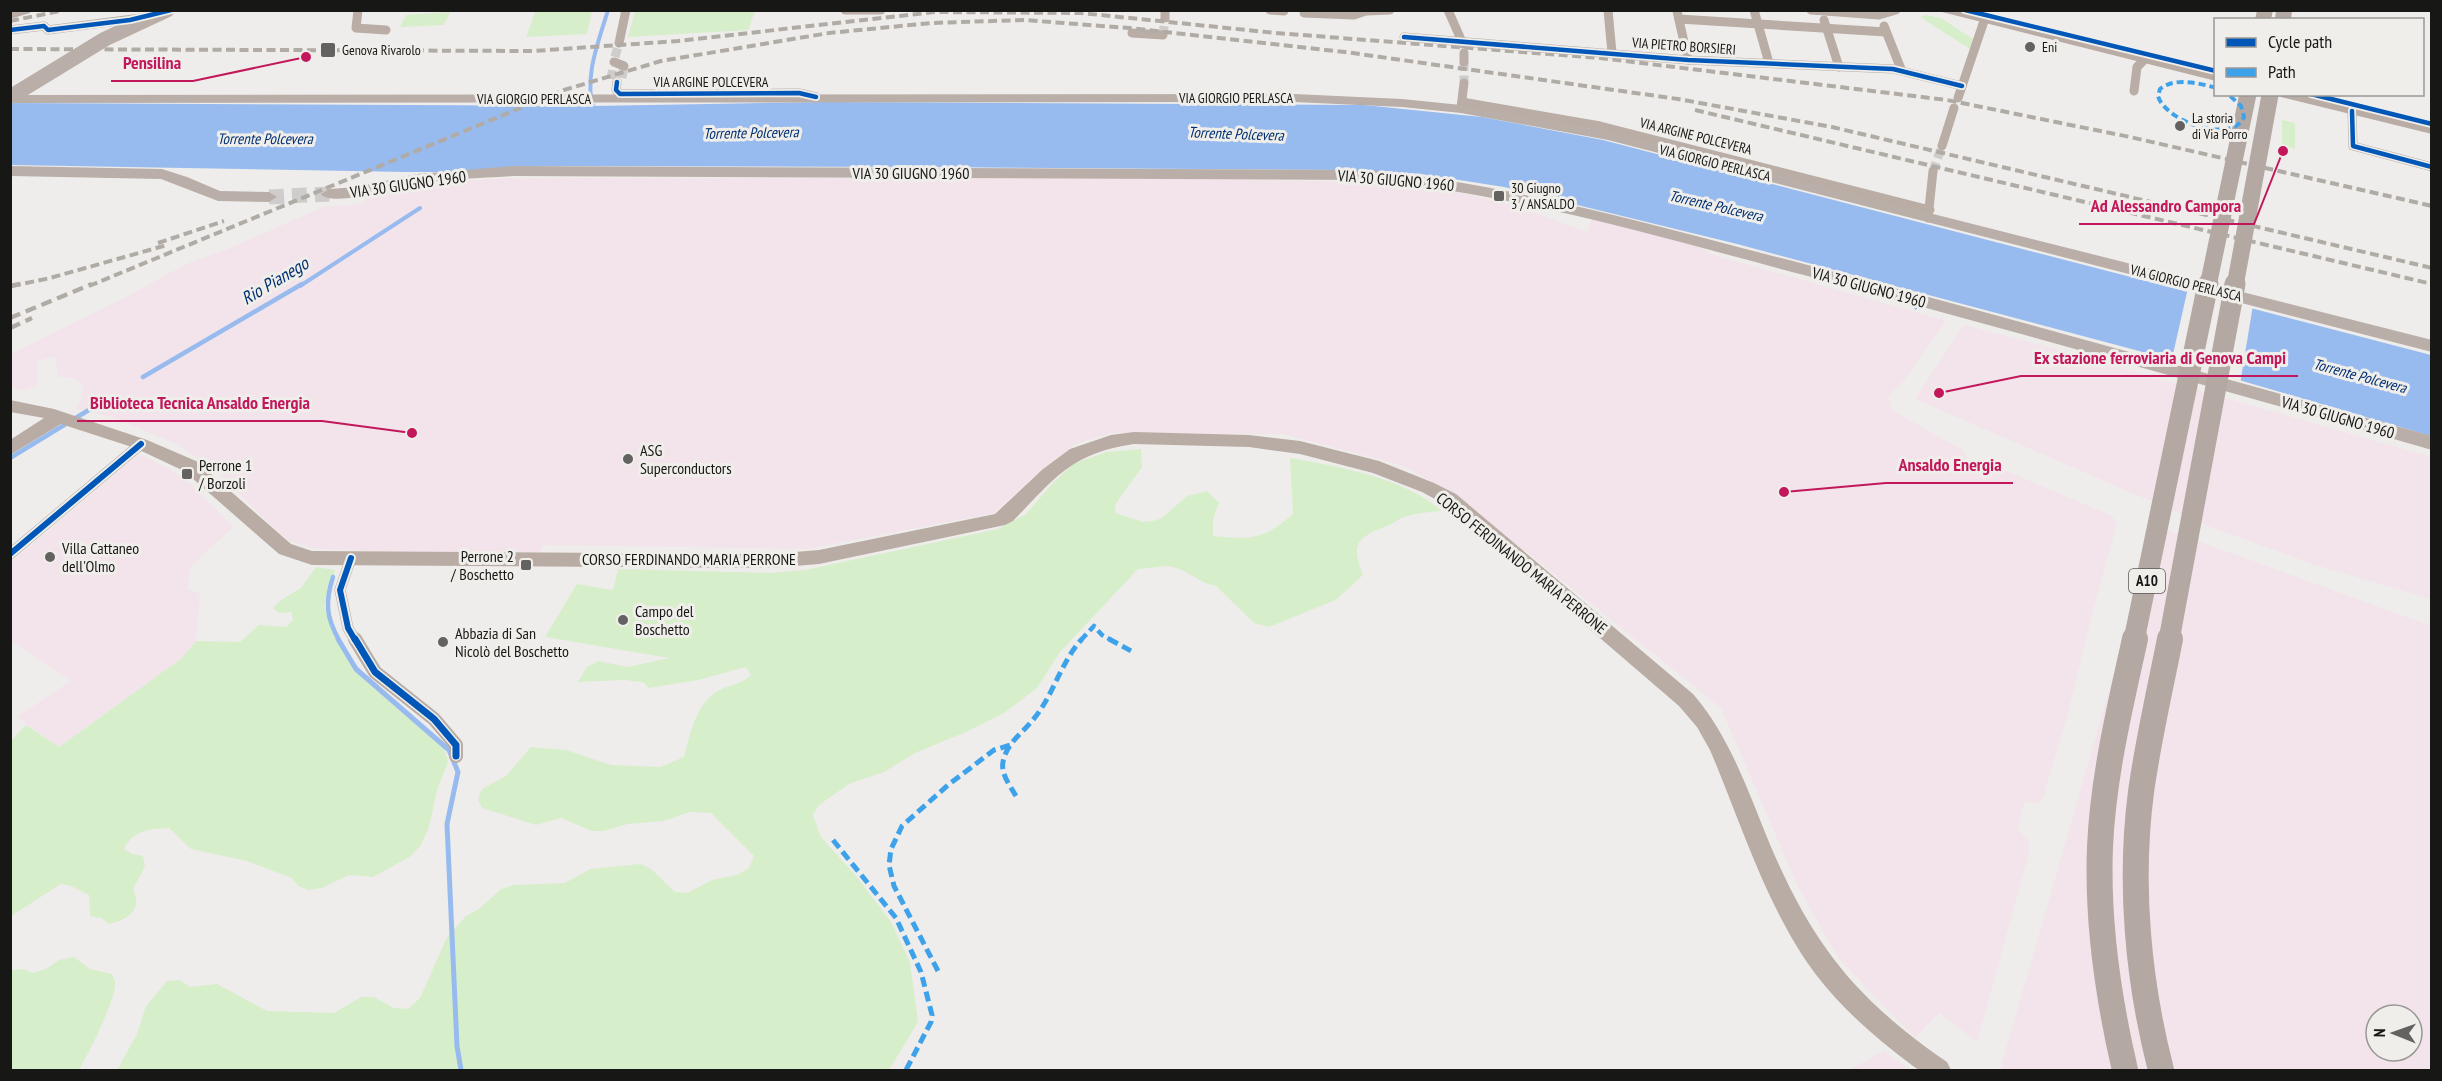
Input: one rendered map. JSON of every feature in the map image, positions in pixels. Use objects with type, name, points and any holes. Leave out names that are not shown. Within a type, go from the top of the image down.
[{"type":"highway","name":"A10","points":[[2126,1071],[2109,996],[2103,952],[2099,877],[2103,815],[2114,742],[2248,96]]},
{"type":"highway","name":"A10","points":[[2161,1071],[2143,988],[2136,920],[2136,869],[2141,793],[2270,96]]},
{"type":"main road","points":[[12,96],[105,39],[169,10]]},
{"type":"main road","points":[[1940,10],[2214,77]]},
{"type":"main road","points":[[12,96],[366,93],[415,100]]},
{"type":"main road","name":"VIA GIORGIO PERLASCA","points":[[12,96],[415,100],[816,97],[1294,98],[1461,106],[1609,136],[1929,214],[2432,346]]},
{"type":"main road","points":[[2294,96],[2432,130]]},
{"type":"main road","points":[[10,171],[162,174],[218,196],[269,197]]},
{"type":"main road","name":"VIA 30 GIUGNO 1960","points":[[329,194],[357,192],[417,179],[513,171],[1356,175],[1408,178],[1505,193],[1590,212],[2006,323],[2432,443]]},
{"type":"main road","points":[[11,448],[27,426],[27,415],[15,408]]},
{"type":"main road","name":"CORSO FERDINANDO MARIA PERRONE","points":[[15,408],[72,422],[141,444],[190,466],[285,549],[312,558],[771,561],[819,557],[999,520],[1007,516],[1057,465],[1070,455],[1117,439],[1250,441],[1296,448],[1396,473],[1426,485],[1450,499],[1686,699],[1704,721],[1718,745],[1785,901],[1812,950],[1848,994],[1880,1026],[1908,1050],[1939,1071]]},
{"type":"main road","points":[[11,448],[72,422]]},
{"type":"street","points":[[10,30],[44,26],[48,30],[108,24],[169,10]]},
{"type":"street","points":[[358,10],[356,28],[386,30]]},
{"type":"street","points":[[619,43],[626,10]]},
{"type":"street","points":[[845,10],[881,10]]},
{"type":"street","points":[[1270,10],[1284,11]]},
{"type":"street","points":[[1304,13],[1354,15],[1366,11],[1390,10]]},
{"type":"street","points":[[1448,10],[1463,50]]},
{"type":"street","points":[[1608,10],[1612,53]]},
{"type":"street","points":[[1754,10],[1769,63]]},
{"type":"street","points":[[1811,10],[1879,15],[1896,10]]},
{"type":"street","points":[[1822,11],[1839,67]]},
{"type":"street","points":[[1688,60],[1678,15],[1886,32]]},
{"type":"street","points":[[1879,15],[1901,69]]},
{"type":"street","points":[[1958,98],[1983,21]]},
{"type":"street","points":[[1132,33],[1163,35]]},
{"type":"street","name":"VIA PIETRO BORSIERI","points":[[1404,37],[1463,50],[1612,53],[1688,60],[1901,69],[1962,86]]},
{"type":"street","points":[[2134,91],[2137,67],[2144,60]]},
{"type":"street","points":[[614,62],[624,66]]},
{"type":"street","name":"VIA ARGINE POLCEVERA","points":[[617,80],[616,90],[620,94],[799,93],[816,97]]},
{"type":"street","points":[[1461,106],[1464,83]]},
{"type":"street","points":[[1942,146],[1954,108]]},
{"type":"street","points":[[2352,111],[2353,146],[2432,167]]},
{"type":"street","points":[[1929,214],[1933,171]]},
{"type":"street","points":[[10,554],[141,444]]},
{"type":"street","points":[[351,558],[340,590],[348,628],[375,672],[434,719],[456,744],[456,756]]},
{"type":"shaded area","points":[[505,178],[1122,178],[1312,181],[1413,186],[1461,193],[1513,205],[1587,232],[1592,218],[1694,244],[1711,254],[1946,321],[1903,382],[1888,396],[1892,410],[1964,451],[1967,459],[2004,470],[2112,516],[2117,524],[2068,713],[2043,798],[2038,804],[2025,801],[2021,814],[2018,828],[2029,843],[2029,853],[1977,1042],[1939,1013],[1915,1038],[1839,959],[1798,887],[1721,708],[1454,494],[1401,465],[1283,434],[1110,433],[1076,444],[1044,467],[994,513],[807,549],[543,545],[540,552],[384,552],[311,548],[290,541],[277,531],[215,470],[177,444],[114,418],[75,408],[81,400],[83,386],[74,378],[58,377],[55,356],[37,361],[38,382],[35,386],[23,391],[11,387],[11,354],[132,294],[186,264],[228,249],[323,207],[364,204],[364,196],[414,184]]},
{"type":"shaded area","points":[[1964,325],[2431,457],[2431,599],[2312,564],[2208,526],[1915,399]]},
{"type":"shaded area","points":[[139,454],[171,470],[191,484],[233,527],[190,567],[188,589],[200,594],[196,641],[182,658],[58,747],[17,717],[71,681],[11,641],[10,563]]},
{"type":"shaded area","points":[[2168,530],[2431,626],[2431,1070],[2000,1070],[2114,673]]},
{"type":"shaded area","points":[[1883,1051],[1911,1070],[1849,1070]]},
{"type":"green space","points":[[536,10],[592,11],[587,34],[526,37]]},
{"type":"green space","points":[[635,11],[755,11],[748,30],[628,37]]},
{"type":"green space","points":[[450,12],[444,25],[400,27],[406,15]]},
{"type":"green space","points":[[1926,15],[1941,18],[1973,39],[1970,49],[1920,17]]},
{"type":"green space","points":[[2282,120],[2295,123],[2295,149],[2282,146]]},
{"type":"green space","points":[[1141,449],[1142,467],[1115,505],[1116,513],[1143,522],[1162,518],[1187,496],[1207,491],[1219,503],[1213,519],[1213,536],[1237,538],[1265,533],[1293,514],[1290,458],[1370,475],[1409,490],[1442,511],[1404,517],[1363,538],[1357,548],[1357,555],[1363,575],[1336,600],[1269,627],[1254,623],[1216,586],[1205,583],[1180,569],[1168,566],[1138,569],[1060,652],[1037,688],[1004,713],[915,753],[884,772],[849,784],[819,805],[813,815],[821,837],[856,876],[891,922],[910,962],[918,1022],[889,1070],[117,1070],[137,1034],[146,1006],[167,981],[180,980],[190,987],[217,984],[267,1011],[334,1013],[361,997],[374,997],[394,1008],[408,1009],[420,998],[447,937],[466,916],[479,909],[501,889],[514,885],[565,883],[590,869],[640,864],[650,868],[675,892],[687,893],[712,880],[737,875],[749,868],[754,856],[711,813],[689,812],[664,821],[628,824],[603,831],[592,831],[561,818],[536,825],[482,808],[478,800],[482,789],[506,776],[531,747],[566,750],[611,765],[660,767],[684,757],[695,720],[704,703],[718,691],[743,681],[751,675],[746,667],[698,680],[649,688],[643,682],[624,680],[578,682],[587,667],[598,661],[628,667],[669,658],[545,637],[577,584],[613,590],[618,569],[770,573],[805,570],[998,529],[1026,514],[1073,464],[1106,452]]},
{"type":"green space","points":[[316,567],[335,570],[324,606],[335,637],[368,679],[442,741],[448,762],[437,790],[429,827],[421,845],[411,856],[373,877],[349,875],[322,888],[308,890],[298,886],[292,878],[247,861],[191,849],[169,828],[149,830],[137,834],[124,849],[132,854],[143,856],[145,866],[133,889],[136,903],[128,917],[109,924],[101,918],[90,916],[89,895],[61,884],[11,916],[11,741],[26,725],[59,747],[182,658],[196,641],[240,642],[259,625],[287,627],[293,619],[291,612],[279,613],[273,608],[281,600],[301,588]]},
{"type":"green space","points":[[74,957],[90,969],[112,974],[115,983],[107,1013],[79,1070],[11,1070],[11,970],[23,969],[32,973],[46,969],[59,960]]},
{"type":"water","name":"Torrente Polcevera","points":[[824,102],[1364,105],[1482,117],[1603,140],[2431,355],[2431,436],[2139,351],[1737,244],[1504,187],[1421,174],[1346,170],[543,166],[454,172],[406,172],[11,165],[11,103],[592,106]]},
{"type":"pier","points":[[2188,288],[2253,305],[2240,384],[2171,363]]},
{"type":"waterway","points":[[594,110],[591,98],[591,72],[608,10]]},
{"type":"waterway","name":"Rio Pianego","points":[[300,286],[420,208]]},
{"type":"waterway","name":"Rio Pianego","points":[[143,377],[302,284]]},
{"type":"waterway","name":"Rio Pianego","points":[[10,458],[97,405]]},
{"type":"waterway","points":[[333,577],[328,609],[331,624],[339,640]]},
{"type":"waterway","points":[[338,639],[356,669],[449,750],[458,772],[447,824],[457,1046],[461,1070]]},
{"type":"tunnel","points":[[1163,35],[1165,18]]},
{"type":"tunnel","points":[[615,57],[619,43]]},
{"type":"tunnel","points":[[1464,62],[1464,83]]},
{"type":"tunnel","points":[[622,78],[624,66]]},
{"type":"tunnel","points":[[611,79],[613,67]]},
{"type":"tunnel","points":[[1933,171],[1942,146]]},
{"type":"tunnel","points":[[269,197],[329,194]]},
{"type":"railway","points":[[10,21],[65,10]]},
{"type":"railway","points":[[10,49],[533,51],[678,41],[934,12],[1081,13],[1276,33],[1600,58],[1947,100],[2130,137],[2432,206]]},
{"type":"railway","points":[[89,286],[564,90],[661,61],[829,33],[931,23],[1024,20],[1129,28],[1345,52],[1678,99],[1832,127],[2432,268]]},
{"type":"railway","points":[[1695,110],[2432,284]]},
{"type":"railway","points":[[158,243],[224,221]]},
{"type":"railway","points":[[12,286],[50,278],[167,245]]},
{"type":"railway","points":[[10,286],[20,284]]},
{"type":"railway","points":[[10,318],[92,284]]},
{"type":"railway","points":[[10,328],[32,318]]},
{"type":"marked path","points":[[2214,87],[2202,84],[2173,83],[2160,89],[2158,96],[2165,109],[2183,121],[2201,127],[2220,129],[2237,126],[2244,117],[2241,106],[2231,96]]},
{"type":"marked path","points":[[1914,308],[1923,301]]},
{"type":"marked path","points":[[1016,796],[1003,773],[1003,759],[1010,745],[1034,719],[1071,651],[1094,626],[1102,635],[1133,652]]},
{"type":"marked path","points":[[938,971],[894,886],[889,865],[891,849],[902,826],[948,785],[994,750],[1010,745]]},
{"type":"marked path","points":[[833,840],[896,918],[921,972],[932,1015],[931,1022],[906,1070]]},
{"type":"cycle path","points":[[10,30],[44,26],[48,30],[130,20],[171,10]]},
{"type":"cycle path","points":[[1965,10],[2214,71]]},
{"type":"cycle path","points":[[1404,37],[1688,60],[1893,69],[1962,86]]},
{"type":"cycle path","points":[[617,82],[616,90],[620,94],[799,93],[816,97]]},
{"type":"cycle path","points":[[2319,96],[2432,124]]},
{"type":"cycle path","points":[[2352,111],[2353,146],[2432,167]]},
{"type":"cycle path","points":[[10,554],[141,444]]},
{"type":"cycle path","points":[[351,558],[340,590],[348,628],[375,672],[434,719],[456,745],[456,756]]},
{"type":"place","name":"Eni","points":[[2030,47]]},
{"type":"place","name":"Genova Rivarolo","points":[[328,50]]},
{"type":"place","name":"Pensilina","points":[[306,57]]},
{"type":"place","name":"La storia di Via Porro","points":[[2180,126]]},
{"type":"place","name":"Ad Alessandro Campora","points":[[2283,151]]},
{"type":"place","name":"30 Giugno 3 / ANSALDO","points":[[1499,196]]},
{"type":"place","name":"Ex stazione ferroviaria di Genova Campi","points":[[1939,393]]},
{"type":"place","name":"Biblioteca Tecnica Ansaldo Energia","points":[[412,433]]},
{"type":"place","name":"ASG Superconductors","points":[[628,459]]},
{"type":"place","name":"Perrone 1 / Borzoli","points":[[187,474]]},
{"type":"place","name":"Ansaldo Energia","points":[[1784,492]]},
{"type":"place","name":"Villa Cattaneo dell'Olmo","points":[[50,557]]},
{"type":"place","name":"Perrone 2 / Boschetto","points":[[526,565]]},
{"type":"place","name":"Campo del Boschetto","points":[[623,620]]},
{"type":"place","name":"Abbazia di San Nicolò del Boschetto","points":[[443,642]]}]
